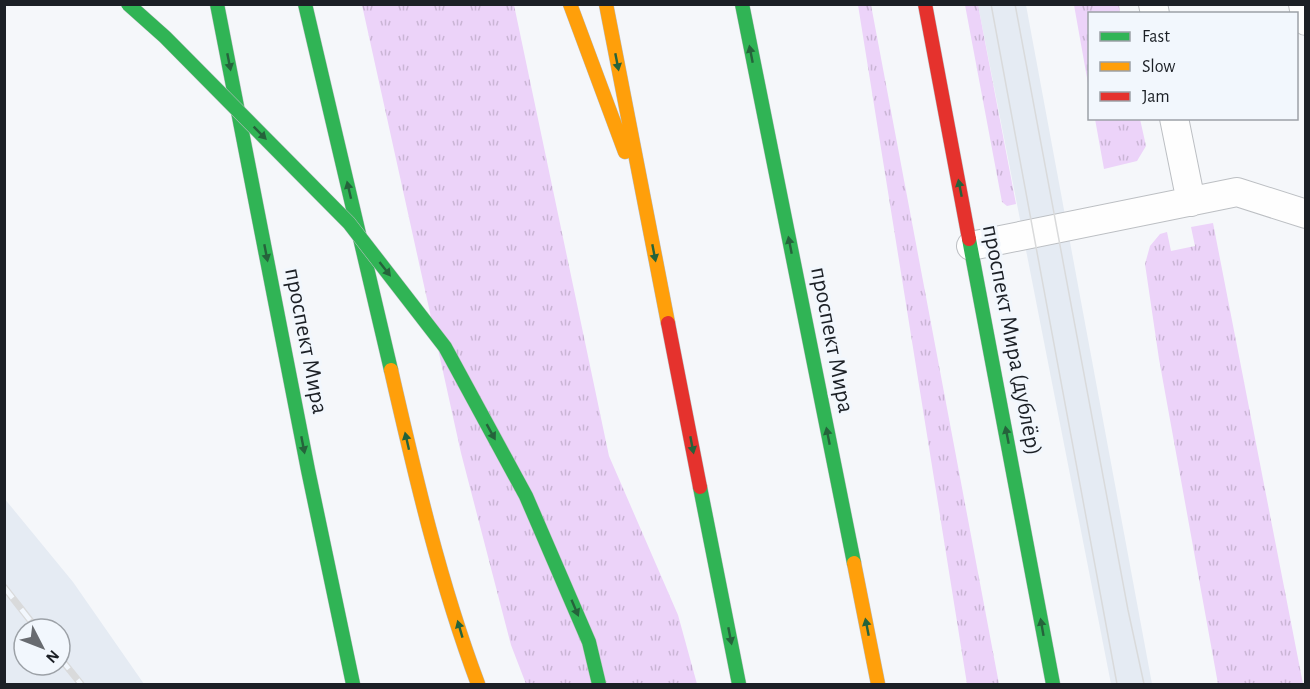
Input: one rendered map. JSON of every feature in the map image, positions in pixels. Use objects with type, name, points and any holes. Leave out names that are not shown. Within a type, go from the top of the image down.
[{"type":"main road","points":[[128,4],[165,37],[349,223],[444,347],[526,496],[589,642],[598,684]]},
{"type":"main road","name":"проспект Мира","points":[[217,4],[310,481],[353,684]]},
{"type":"main road","points":[[305,4],[411,458],[466,652],[478,684]]},
{"type":"main road","points":[[570,4],[644,200]]},
{"type":"main road","points":[[606,4],[739,684]]},
{"type":"main road","name":"проспект Мира","points":[[742,4],[878,684]]},
{"type":"main road","name":"проспект Мира (дублёр)","points":[[925,4],[1053,684]]},
{"type":"lane","points":[[1303,4],[1305,21]]},
{"type":"lane","points":[[1174,120],[1191,202]]},
{"type":"lane","points":[[971,246],[1237,192],[1305,214]]},
{"type":"shaded area","points":[[978,5],[1026,5],[1152,684],[1111,684]]},
{"type":"shaded area","points":[[4,498],[73,582],[144,684],[5,684]]},
{"type":"green space","points":[[362,5],[514,5],[609,456],[678,615],[697,684],[526,684],[511,645],[461,453]]},
{"type":"green space","points":[[858,5],[871,5],[999,684],[967,684]]},
{"type":"green space","points":[[965,5],[978,5],[1016,204],[1007,206],[1002,202]]},
{"type":"green space","points":[[1074,5],[1119,5],[1120,12],[1088,12],[1088,83]]},
{"type":"green space","points":[[1095,120],[1140,120],[1146,146],[1137,161],[1104,169]]},
{"type":"green space","points":[[1213,223],[1303,684],[1218,684],[1159,359],[1145,264],[1150,246],[1160,234],[1167,232],[1171,251],[1195,246],[1191,227]]},
{"type":"tram line","points":[[991,4],[1117,684]]},
{"type":"tram line","points":[[1015,4],[1128,610],[1144,684]]},
{"type":"railway","points":[[4,587],[28,617]]},
{"type":"railway","points":[[72,673],[81,684]]},
{"type":"traffic: fast","points":[[128,4],[165,37],[349,223],[445,347],[526,496],[589,642],[599,684]]},
{"type":"traffic: fast","points":[[217,4],[308,470],[353,684]]},
{"type":"traffic: fast","points":[[305,4],[391,370]]},
{"type":"traffic: fast","points":[[742,4],[854,563]]},
{"type":"traffic: fast","points":[[969,239],[1053,684]]},
{"type":"traffic: fast","points":[[700,487],[739,684]]},
{"type":"traffic: slow","points":[[570,4],[625,152]]},
{"type":"traffic: slow","points":[[606,4],[668,323]]},
{"type":"traffic: slow","points":[[391,370],[440,568],[478,684]]},
{"type":"traffic: slow","points":[[854,563],[878,684]]},
{"type":"traffic: jam","points":[[925,4],[969,239]]},
{"type":"traffic: jam","points":[[668,323],[700,487]]}]
